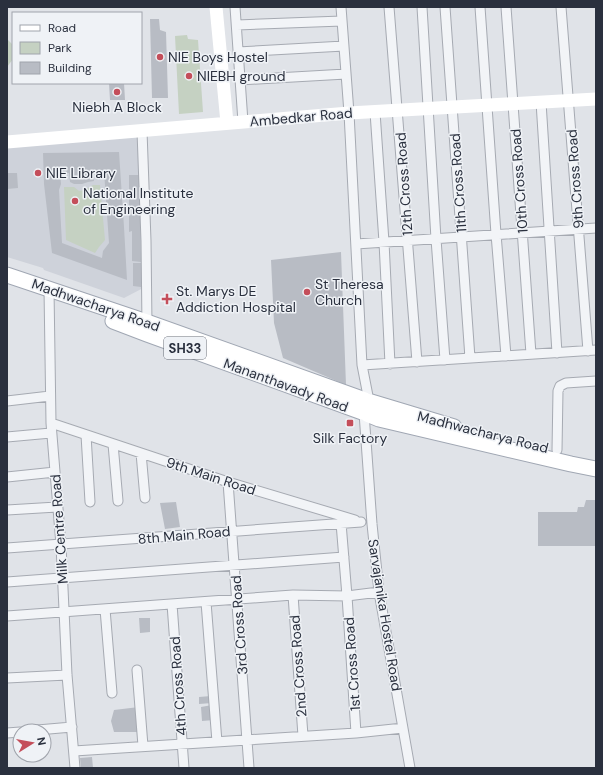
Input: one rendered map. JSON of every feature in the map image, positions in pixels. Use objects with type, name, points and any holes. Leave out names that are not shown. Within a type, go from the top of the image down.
[{"type":"main road","name":"Madhwacharya Road","points":[[7,275],[49,294]]},
{"type":"main road","name":"Mananthavady Road","points":[[7,284],[49,294],[102,316],[147,328],[366,407],[379,419],[596,469]]},
{"type":"main road","name":"Madhwacharya Road","points":[[366,407],[596,460]]},
{"type":"street","points":[[216,7],[227,123]]},
{"type":"street","points":[[235,7],[243,122]]},
{"type":"street","name":"Sarvajanika Hostel Road","points":[[342,7],[372,524],[379,592],[410,768]]},
{"type":"street","name":"12th Cross Road","points":[[389,7],[417,362]]},
{"type":"street","points":[[422,7],[445,360]]},
{"type":"street","name":"11th Cross Road","points":[[445,7],[470,358]]},
{"type":"street","points":[[480,7],[506,356]]},
{"type":"street","name":"10th Cross Road","points":[[506,7],[531,354]]},
{"type":"street","name":"9th Cross Road","points":[[562,7],[578,229],[592,350]]},
{"type":"street","points":[[237,25],[342,21]]},
{"type":"street","points":[[238,52],[344,46]]},
{"type":"street","points":[[240,80],[346,74]]},
{"type":"street","name":"Ambedkar Road","points":[[7,142],[349,113],[596,99]]},
{"type":"street","points":[[541,102],[557,353]]},
{"type":"street","points":[[375,112],[384,242],[390,364]]},
{"type":"street","points":[[142,131],[146,241],[147,328]]},
{"type":"street","points":[[356,244],[596,228]]},
{"type":"street","name":"Milk Centre Road","points":[[49,294],[51,433],[61,545],[67,675],[75,768]]},
{"type":"street","points":[[362,365],[592,350]]},
{"type":"street","points":[[557,450],[558,391],[560,386],[566,383],[596,382]]},
{"type":"street","points":[[7,401],[50,396]]},
{"type":"street","name":"9th Main Road","points":[[51,423],[228,482],[372,524]]},
{"type":"street","points":[[7,437],[51,433]]},
{"type":"street","points":[[86,435],[90,502]]},
{"type":"street","points":[[113,444],[118,501]]},
{"type":"street","points":[[141,453],[146,498]]},
{"type":"street","points":[[7,477],[55,472]]},
{"type":"street","name":"3rd Cross Road","points":[[228,482],[249,768]]},
{"type":"street","points":[[7,510],[58,506]]},
{"type":"street","name":"8th Main Road","points":[[7,548],[361,522]]},
{"type":"street","name":"1st Cross Road","points":[[341,523],[356,733]]},
{"type":"street","points":[[7,582],[344,557]]},
{"type":"street","points":[[7,616],[293,595],[347,596],[379,592]]},
{"type":"street","name":"2nd Cross Road","points":[[293,595],[303,736]]},
{"type":"street","points":[[206,602],[217,742]]},
{"type":"street","name":"4th Cross Road","points":[[172,604],[184,768]]},
{"type":"street","points":[[105,609],[112,693]]},
{"type":"street","points":[[137,670],[143,746]]},
{"type":"street","points":[[7,678],[67,675]]},
{"type":"street","points":[[52,729],[72,727]]},
{"type":"street","points":[[74,751],[356,733],[403,728]]},
{"type":"shaded area","name":"National Institute of Engineering","points":[[140,137],[147,286],[124,298],[44,270],[43,268],[7,257],[7,145]]},
{"type":"green space","name":"NIEBH ground","points":[[187,35],[188,39],[198,40],[203,112],[179,114],[175,36]]},
{"type":"green space","points":[[7,39],[12,44],[12,60],[7,67]]},
{"type":"green space","points":[[93,185],[100,185],[105,240],[95,253],[66,240],[64,187],[74,187],[79,191],[85,190]]},
{"type":"building","points":[[150,19],[159,19],[160,30],[166,32],[168,98],[152,98]]},
{"type":"building","name":"Niebh A Block","points":[[109,84],[124,84],[125,100],[110,100]]},
{"type":"building","points":[[119,152],[127,280],[52,253],[44,184],[43,153]],"holes":[[[92,171],[104,171],[109,243],[103,251],[102,258],[62,243],[59,190],[61,184],[60,173],[69,173],[70,182],[74,184],[82,184],[94,181]]]},
{"type":"building","points":[[7,173],[17,173],[18,188],[7,189]]},
{"type":"building","points":[[129,175],[139,175],[141,262],[132,261],[132,231],[129,232]]},
{"type":"building","name":"St Theresa Church","points":[[341,252],[346,385],[283,358],[274,323],[271,260]]},
{"type":"building","points":[[133,263],[142,263],[141,287],[133,286]]},
{"type":"building","points":[[586,500],[596,500],[596,546],[538,546],[538,512],[577,512],[578,507],[584,507]]},
{"type":"building","points":[[176,502],[180,527],[165,529],[160,503]]},
{"type":"building","points":[[139,618],[150,618],[150,632],[140,633]]},
{"type":"building","points":[[211,696],[212,703],[199,704],[199,697]]},
{"type":"building","points":[[212,705],[214,720],[202,721],[201,707]]},
{"type":"building","points":[[139,707],[142,732],[114,732],[111,721],[114,710]]},
{"type":"building","points":[[92,757],[93,768],[81,768],[80,758]]},
{"type":"place","name":"NIE Boys Hostel","points":[[160,57]]},
{"type":"place","name":"NIEBH ground","points":[[189,76]]},
{"type":"place","name":"Niebh A Block","points":[[117,92]]},
{"type":"place","name":"NIE Library","points":[[38,173]]},
{"type":"place","name":"National Institute of Engineering","points":[[75,201]]},
{"type":"place","name":"St Theresa Church","points":[[307,292]]},
{"type":"place","name":"St. Marys DE Addiction Hospital","points":[[167,299]]},
{"type":"place","name":"Silk Factory","points":[[350,423]]}]
